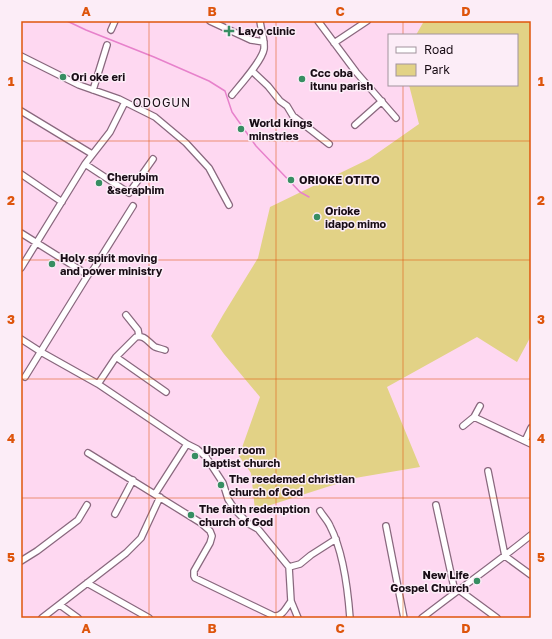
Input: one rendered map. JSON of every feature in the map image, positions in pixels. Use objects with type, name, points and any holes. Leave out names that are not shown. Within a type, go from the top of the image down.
[{"type":"street","points":[[111,30],[115,21]]},
{"type":"street","points":[[210,21],[251,40],[264,42]]},
{"type":"street","points":[[232,96],[262,56],[264,42],[260,21]]},
{"type":"street","points":[[318,21],[356,72],[396,118]]},
{"type":"street","points":[[334,43],[367,21]]},
{"type":"street","points":[[94,90],[107,45]]},
{"type":"street","points":[[21,56],[79,85],[125,102],[155,117],[186,143],[209,168],[228,204]]},
{"type":"street","points":[[252,71],[268,86],[280,101],[287,106],[293,116],[329,144]]},
{"type":"street","points":[[355,125],[382,101]]},
{"type":"street","points":[[21,268],[85,164],[110,132],[125,102]]},
{"type":"street","points":[[21,111],[92,154]]},
{"type":"street","points":[[85,164],[129,192],[153,159]]},
{"type":"street","points":[[21,174],[62,202]]},
{"type":"street","points":[[26,377],[88,275],[93,270],[133,206]]},
{"type":"street","points":[[21,233],[88,275]]},
{"type":"street","points":[[126,315],[138,330],[139,336]]},
{"type":"street","points":[[98,384],[116,357],[139,336]]},
{"type":"street","points":[[139,336],[143,337],[156,347],[165,350]]},
{"type":"street","points":[[21,339],[98,384],[187,444],[197,449],[206,457],[223,483],[228,499],[235,510],[243,519],[258,529],[289,568],[291,601],[298,618]]},
{"type":"street","points":[[116,357],[166,392]]},
{"type":"street","points":[[463,426],[474,417],[480,406]]},
{"type":"street","points":[[474,417],[531,444]]},
{"type":"street","points":[[525,441],[531,428]]},
{"type":"street","points":[[155,494],[187,444]]},
{"type":"street","points":[[88,452],[208,528],[212,536],[210,543],[194,571],[195,578],[276,617],[282,614],[291,601]]},
{"type":"street","points":[[488,471],[505,556],[531,575]]},
{"type":"street","points":[[114,514],[133,480]]},
{"type":"street","points":[[42,618],[126,554],[141,538],[160,497]]},
{"type":"street","points":[[21,561],[37,551],[78,520],[87,505]]},
{"type":"street","points":[[436,505],[457,591],[497,618]]},
{"type":"street","points":[[320,511],[330,525],[336,539],[344,576],[350,618]]},
{"type":"street","points":[[386,526],[404,618]]},
{"type":"street","points":[[422,618],[531,535]]},
{"type":"street","points":[[289,568],[300,564],[336,539]]},
{"type":"street","points":[[87,583],[149,618]]},
{"type":"street","points":[[60,605],[78,618]]},
{"type":"green space","points":[[424,21],[531,21],[531,336],[517,362],[477,337],[387,387],[420,467],[355,478],[255,510],[251,473],[239,456],[260,397],[211,336],[258,258],[270,207],[369,159],[419,124],[409,86],[518,86],[518,34],[417,34]]},
{"type":"waterway","points":[[67,21],[209,81],[225,91],[232,112],[256,146],[300,192],[309,197]]},
{"type":"place","name":"Layo clinic","points":[[229,31]]},
{"type":"place","name":"Ori oke eri","points":[[63,77]]},
{"type":"place","name":"Ccc oba itunu parish","points":[[302,79]]},
{"type":"place","name":"World kings minstries","points":[[241,129]]},
{"type":"place","name":"ORIOKE OTITO","points":[[291,180]]},
{"type":"place","name":"Cherubim &seraphim","points":[[99,183]]},
{"type":"place","name":"Orioke idapo mimo","points":[[317,217]]},
{"type":"place","name":"Holy spirit moving and power ministry","points":[[52,264]]},
{"type":"place","name":"Upper room baptist church","points":[[195,456]]},
{"type":"place","name":"The reedemed christian church of God","points":[[221,485]]},
{"type":"place","name":"The faith redemption church of God","points":[[191,515]]},
{"type":"place","name":"New Life Gospel Church","points":[[477,581]]},
{"type":"district","name":"ODOGUN","points":[[162,103]]}]
